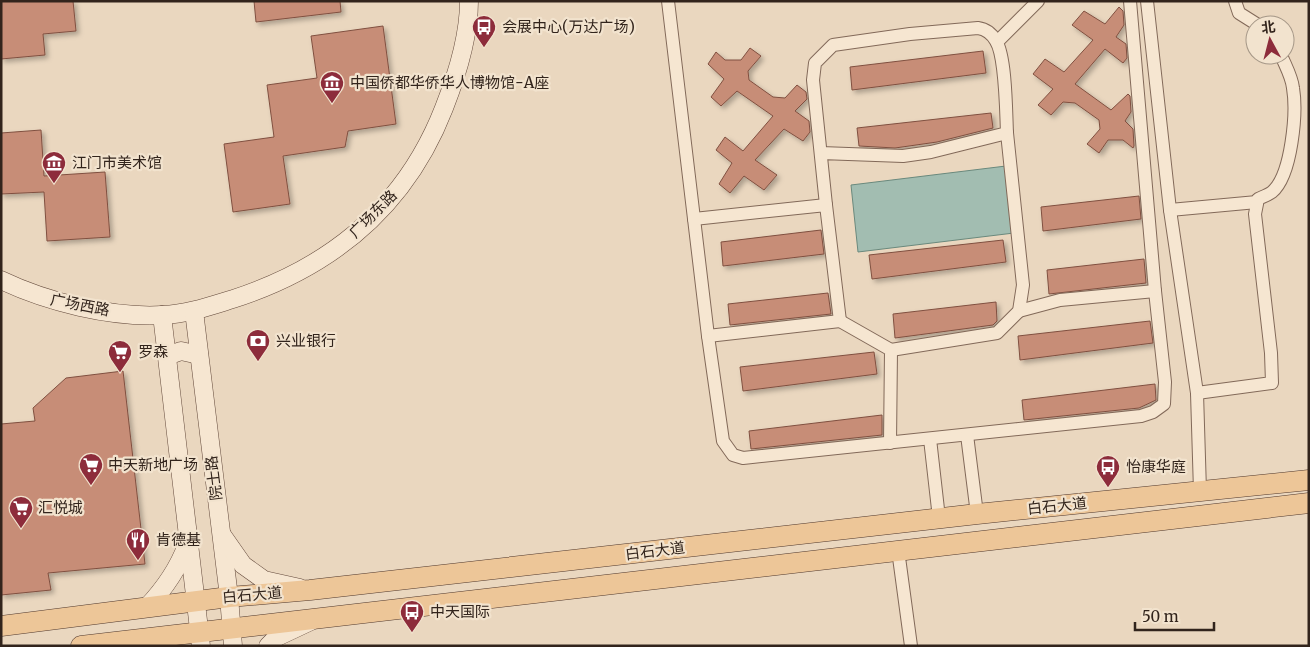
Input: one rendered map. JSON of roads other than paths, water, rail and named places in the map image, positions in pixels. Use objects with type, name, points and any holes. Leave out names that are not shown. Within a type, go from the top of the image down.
[{"type":"main road","name":"广场东路","points":[[162,315],[194,311],[256,291],[313,264],[341,246],[391,200],[433,136],[460,58],[469,13],[468,1]]},
{"type":"main road","name":"广场西路","points":[[1,280],[31,294],[98,310],[162,315]]},
{"type":"main road","name":"院士路","points":[[194,311],[220,533],[230,597],[232,637]]},
{"type":"main road","points":[[162,315],[200,638]]},
{"type":"main road","points":[[167,356],[181,351],[199,355]]},
{"type":"main road","points":[[1309,471],[1269,484],[1270,507],[1309,510]]},
{"type":"main road","name":"白石大道","points":[[1,626],[230,597],[310,590],[939,518],[1309,480]]},
{"type":"main road","name":"白石大道","points":[[81,646],[118,641],[232,637],[320,617],[1309,503]]},
{"type":"main road","points":[[220,533],[243,565],[264,580],[310,590]]},
{"type":"main road","points":[[147,607],[163,590],[180,565],[188,542]]},
{"type":"main road","points":[[268,646],[277,637],[320,617]]},
{"type":"main road","points":[[118,641],[144,646]]},
{"type":"street","points":[[668,1],[708,336],[723,441],[733,455],[743,458],[1140,416],[1160,408],[1164,404],[1165,382],[1155,291],[1130,1]]},
{"type":"street","points":[[997,42],[1038,1]]},
{"type":"street","points":[[1148,1],[1170,210],[1197,393],[1200,491]]},
{"type":"street","points":[[1235,1],[1239,13],[1245,17]]},
{"type":"street","points":[[840,321],[826,205],[814,63],[829,47],[910,34],[978,28],[992,34],[1001,55],[1023,285],[1019,311]]},
{"type":"street","points":[[1197,393],[1272,384],[1271,352],[1255,214],[1258,199],[1272,192],[1280,178],[1288,162],[1293,138],[1293,87],[1285,65]]},
{"type":"street","points":[[821,153],[903,156],[931,152],[1007,133]]},
{"type":"street","points":[[1170,210],[1257,202]]},
{"type":"street","points":[[694,219],[826,205]]},
{"type":"street","points":[[708,336],[840,321],[890,350],[997,333],[1019,311],[1060,300],[1155,291]]},
{"type":"street","points":[[890,350],[890,443]]},
{"type":"street","points":[[967,435],[977,514]]},
{"type":"street","points":[[930,439],[939,518]]},
{"type":"street","points":[[898,550],[911,646]]},
{"type":"place","name":"会展中心(万达广场)","points":[[484,48]]},
{"type":"place","name":"中国侨都华侨华人博物馆-A座","points":[[332,104]]},
{"type":"place","name":"江门市美术馆","points":[[54,184]]},
{"type":"place","name":"兴业银行","points":[[258,362]]},
{"type":"place","name":"罗森","points":[[120,373]]},
{"type":"place","name":"中天新地广场","points":[[91,486]]},
{"type":"place","name":"怡康华庭","points":[[1108,488]]},
{"type":"place","name":"汇悦城","points":[[21,529]]},
{"type":"place","name":"肯德基","points":[[138,561]]},
{"type":"place","name":"中天国际","points":[[412,633]]}]
